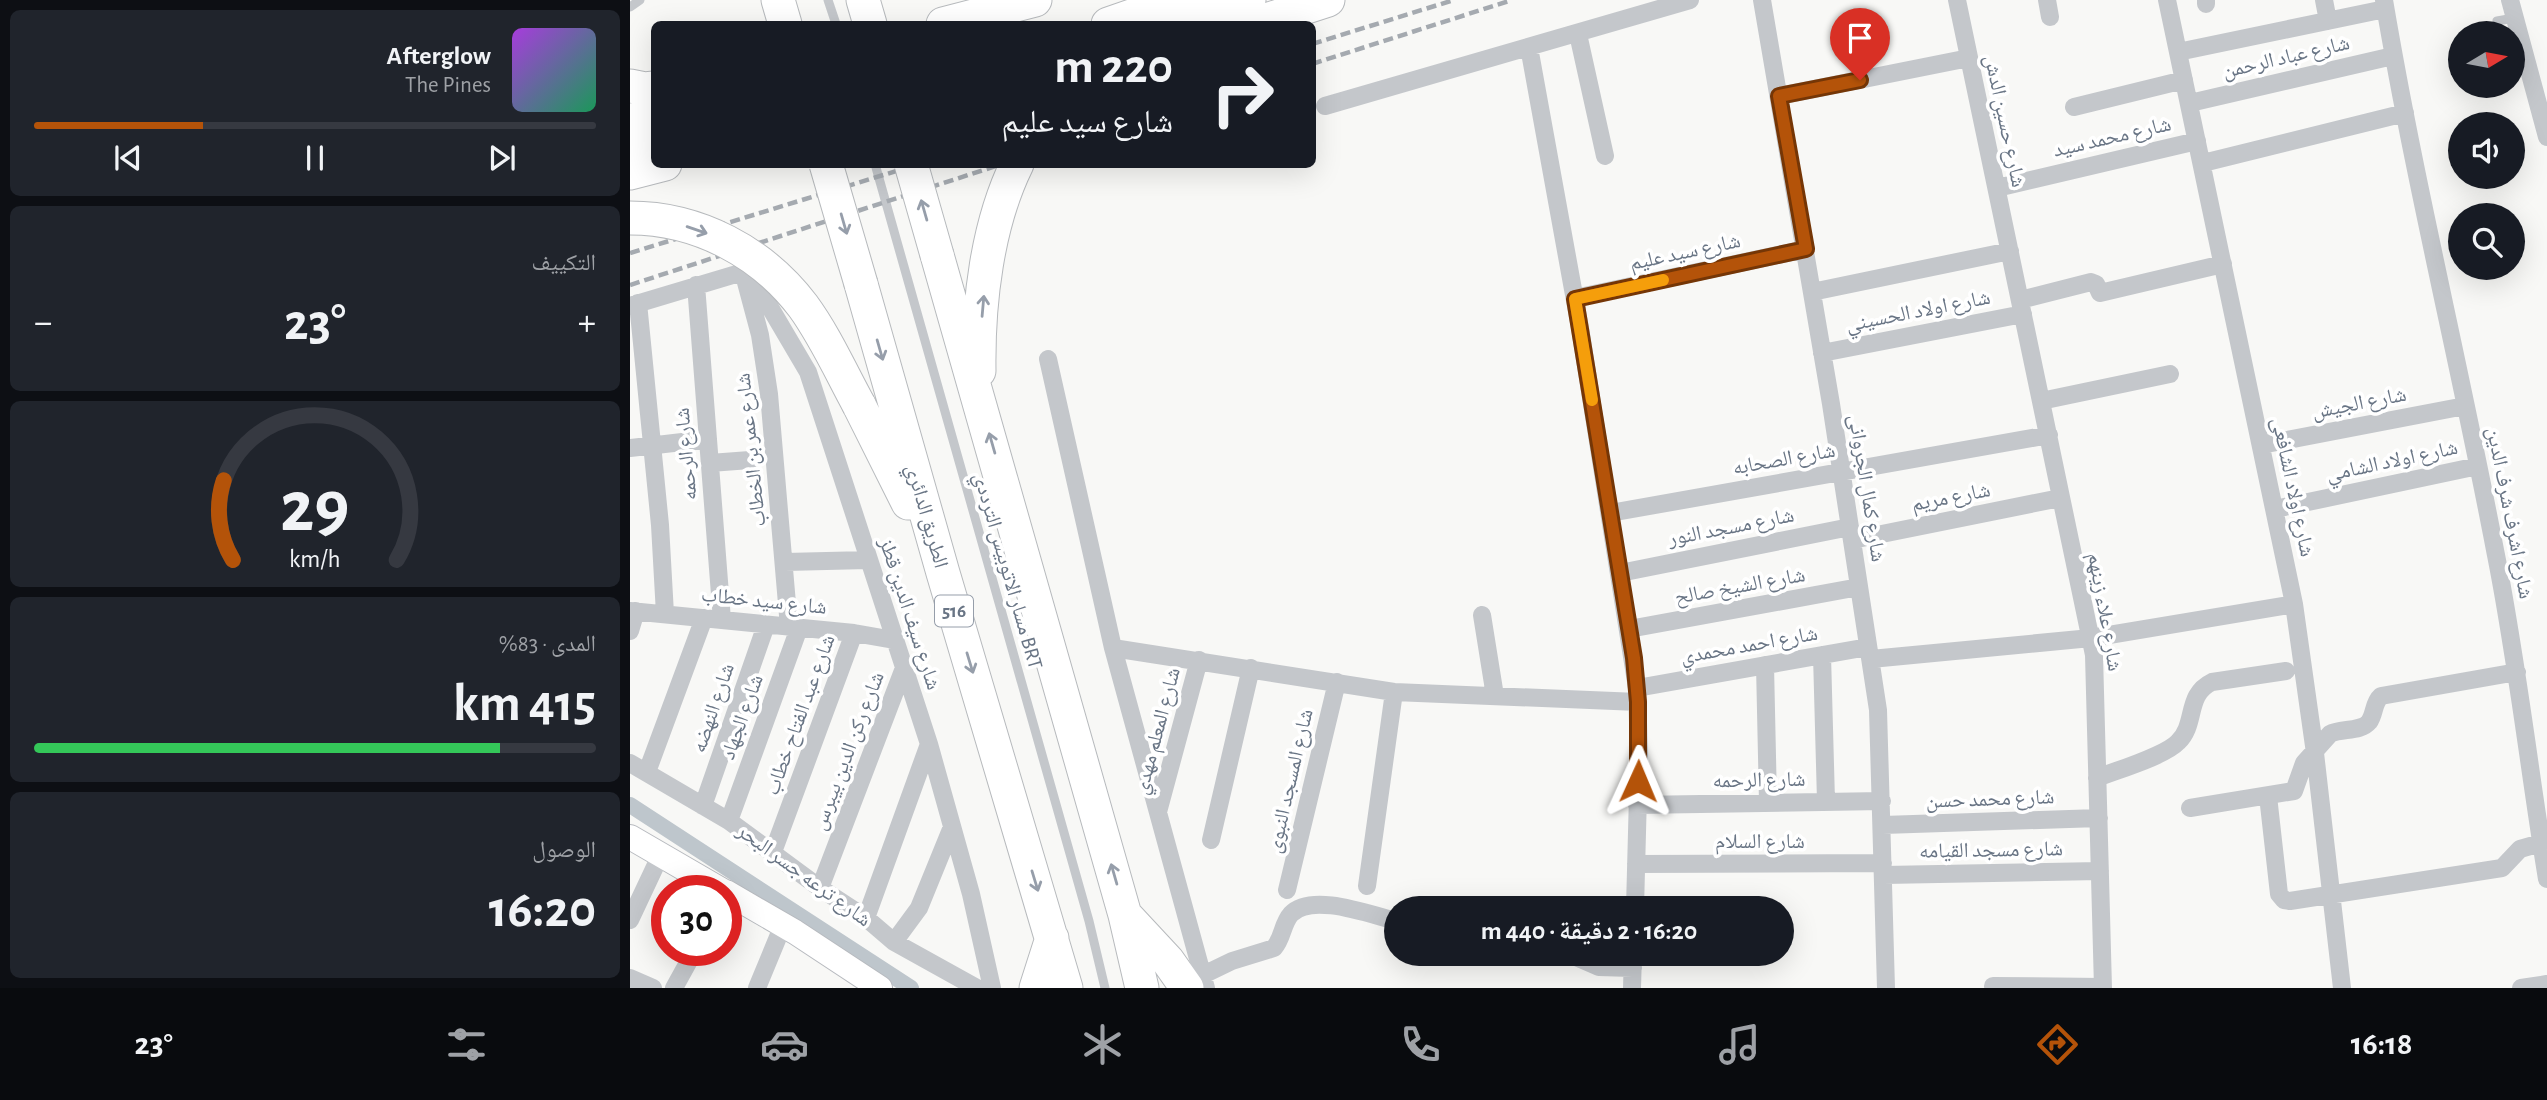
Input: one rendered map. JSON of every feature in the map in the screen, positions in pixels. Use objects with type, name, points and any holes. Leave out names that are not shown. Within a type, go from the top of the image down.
[{"type":"highway","points":[[778,0],[784,21]]},
{"type":"highway","points":[[863,0],[869,21]]},
{"type":"highway","points":[[949,21],[984,0]]},
{"type":"highway","points":[[955,21],[1035,0]]},
{"type":"highway","points":[[1117,21],[1178,0]]},
{"type":"highway","points":[[1183,21],[1249,0]]},
{"type":"highway","points":[[1263,21],[1328,0]]},
{"type":"highway","points":[[630,86],[651,88]]},
{"type":"highway","points":[[630,121],[651,113]]},
{"type":"highway","points":[[630,147],[651,142]]},
{"type":"highway","points":[[630,173],[651,168]]},
{"type":"highway","name":"الطريق الدائري","points":[[827,168],[1066,988]]},
{"type":"highway","points":[[912,168],[1125,915],[1142,988]]},
{"type":"highway","points":[[979,398],[985,282],[1004,190],[1015,168]]},
{"type":"highway","points":[[630,218],[657,220],[695,228],[731,244],[764,266],[792,292],[814,323],[859,405],[943,573]]},
{"type":"highway","points":[[1125,915],[1168,961],[1199,984]]},
{"type":"highway","points":[[1036,988],[1052,937]]},
{"type":"street","points":[[1325,106],[1690,0]]},
{"type":"street","name":"شارع كمال الجروانى","points":[[1762,0],[1806,249],[1878,710],[1886,988]]},
{"type":"street","name":"شارع حسين الدش","points":[[1957,0],[2010,251]]},
{"type":"street","name":"شارع اولاد الشافعى","points":[[2167,0],[2294,604],[2315,752],[2342,988]]},
{"type":"street","points":[[2324,0],[2328,21]]},
{"type":"street","points":[[2178,52],[2328,21],[2385,4]]},
{"type":"street","name":"شارع اشرف شرف الدين","points":[[2385,4],[2393,56],[2478,466],[2516,673],[2547,879]]},
{"type":"street","points":[[2512,9],[2547,137]]},
{"type":"street","points":[[1578,34],[1605,156]]},
{"type":"street","points":[[1529,47],[1575,299],[1638,695],[1635,896]]},
{"type":"street","name":"شارع عباد الرحمن","points":[[2190,103],[2393,56]]},
{"type":"street","points":[[1779,96],[1969,58]]},
{"type":"street","points":[[2074,107],[2184,80]]},
{"type":"street","points":[[2203,163],[2405,113]]},
{"type":"street","name":"شارع محمد سيد","points":[[1997,188],[2197,141]]},
{"type":"street","name":"شارع سيد عليم","points":[[1575,299],[1806,249]]},
{"type":"street","points":[[1812,292],[2010,251]]},
{"type":"street","name":"شارع علاء زينهم","points":[[2010,251],[2094,655],[2103,987]]},
{"type":"street","name":"شارع اولاد الحسيني","points":[[1822,353],[2022,307],[2091,282],[2096,284],[2100,293],[2223,264]]},
{"type":"street","points":[[665,614],[660,525],[634,304],[743,272]]},
{"type":"street","name":"شارع سيف الدين قطز","points":[[743,272],[761,292],[808,372],[929,744],[992,988]]},
{"type":"street","name":"شارع عمر بن الخطاب","points":[[743,272],[760,335],[769,394],[794,627]]},
{"type":"street","name":"شارع الرحمه","points":[[696,285],[710,463],[713,619]]},
{"type":"street","points":[[1048,359],[1113,648],[1158,814],[1199,984],[1232,961],[1269,951],[1278,944],[1291,914],[1305,906],[1352,909],[1384,918]]},
{"type":"street","points":[[2041,401],[2170,374]]},
{"type":"street","name":"شارع الجيش","points":[[2261,445],[2465,406]]},
{"type":"street","name":"شارع الصحابه","points":[[1610,513],[2049,435]]},
{"type":"street","points":[[630,448],[708,439]]},
{"type":"street","points":[[710,463],[750,460]]},
{"type":"street","name":"شارع اولاد الشامي","points":[[2275,509],[2478,466]]},
{"type":"street","name":"شارع مريم","points":[[1851,533],[2060,498]]},
{"type":"street","name":"شارع مسجد النور","points":[[1620,573],[1851,533]]},
{"type":"street","points":[[785,562],[868,561]]},
{"type":"street","name":"شارع الشيخ صالح","points":[[1629,629],[1859,587]]},
{"type":"street","name":"شارع احمد محمدي","points":[[1113,648],[1394,691],[1495,696],[1638,695],[1765,665],[1822,655],[2091,638],[2294,604]]},
{"type":"street","points":[[630,631],[633,611]]},
{"type":"street","name":"شارع سيد خطاب","points":[[633,611],[854,633],[894,640]]},
{"type":"street","points":[[1482,615],[1495,696]]},
{"type":"street","points":[[647,772],[713,619]]},
{"type":"street","name":"شارع النهضه","points":[[703,806],[766,625]]},
{"type":"street","name":"شارع الجهاد","points":[[729,821],[794,627]]},
{"type":"street","name":"شارع عبد الفتاح خطاب","points":[[773,852],[854,633]]},
{"type":"street","points":[[1822,655],[1826,801]]},
{"type":"street","name":"شارع المعلم مهدي","points":[[1158,814],[1199,660]]},
{"type":"street","points":[[1765,665],[1768,802]]},
{"type":"street","name":"شارع ركن الدين بيبرس","points":[[820,888],[904,668]]},
{"type":"street","points":[[1211,840],[1251,668]]},
{"type":"street","points":[[2098,778],[2175,745],[2185,734],[2193,701],[2203,686],[2212,682],[2286,671]]},
{"type":"street","points":[[2190,808],[2294,791],[2301,769],[2334,731],[2367,724],[2377,700],[2386,694],[2516,673]]},
{"type":"street","name":"شارع المسجد النبوى","points":[[1287,890],[1337,682]]},
{"type":"street","points":[[1367,886],[1394,691]]},
{"type":"street","points":[[866,918],[929,744]]},
{"type":"street","name":"شارع ترعه جسر البحر","points":[[630,763],[729,821],[866,918],[894,942],[977,988]]},
{"type":"street","points":[[2268,796],[2280,894],[2284,900],[2332,896],[2502,868],[2520,849],[2544,850]]},
{"type":"street","name":"شارع الرحمه","points":[[1637,805],[1882,801]]},
{"type":"street","name":"شارع محمد حسن","points":[[1882,825],[2099,818]]},
{"type":"street","points":[[894,942],[919,908],[952,827]]},
{"type":"street","points":[[630,837],[696,875]]},
{"type":"street","points":[[630,920],[661,855]]},
{"type":"street","name":"شارع السلام","points":[[1636,864],[1883,869]]},
{"type":"street","name":"شارع مسجد القيامه","points":[[1883,869],[2100,871]]},
{"type":"street","points":[[742,901],[880,988]]},
{"type":"street","points":[[757,988],[783,925]]},
{"type":"street","points":[[674,988],[686,966]]},
{"type":"street","points":[[1632,988],[1633,966]]},
{"type":"street","points":[[630,978],[653,988]]},
{"type":"street","points":[[2521,988],[2547,984]]},
{"type":"street","points":[[1993,986],[2103,987]]},
{"type":"lane","points":[[630,7],[640,0]]},
{"type":"lane","points":[[828,0],[835,21]]},
{"type":"lane","points":[[2498,21],[2512,9]]},
{"type":"lane","name":"مسار الاتوبيس الترددي BRT","points":[[876,168],[1105,988]]},
{"type":"waterway","points":[[630,805],[911,988]]},
{"type":"railway","points":[[1316,43],[1454,0]]},
{"type":"railway","points":[[1316,63],[1512,0]]},
{"type":"railway","points":[[630,253],[906,168]]},
{"type":"railway","points":[[630,285],[990,168]]},
{"type":"slow traffic","points":[[1592,400],[1575,299],[1663,280]]},
{"type":"route","points":[[1638,781],[1638,702],[1634,658],[1575,299],[1806,249],[1779,96],[1860,80]]}]
